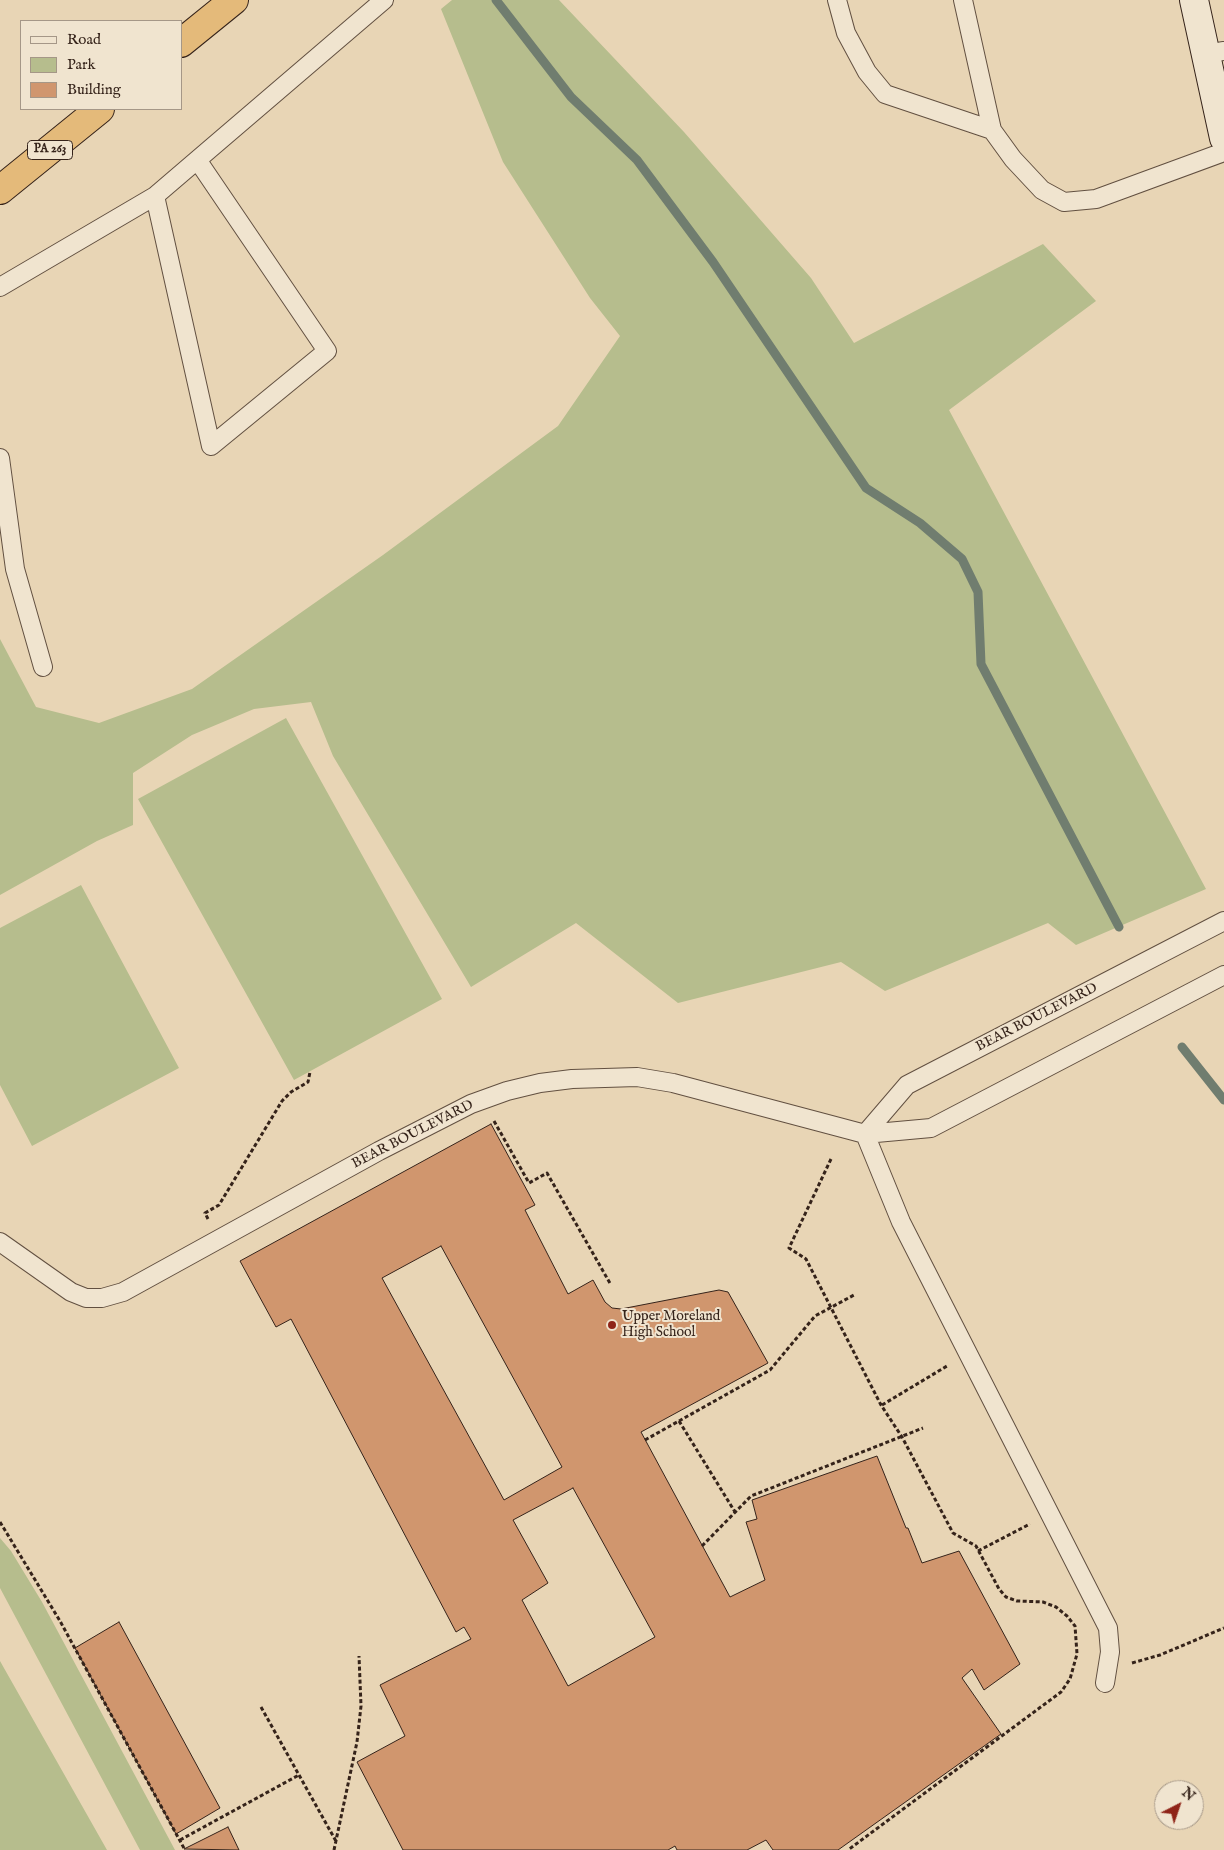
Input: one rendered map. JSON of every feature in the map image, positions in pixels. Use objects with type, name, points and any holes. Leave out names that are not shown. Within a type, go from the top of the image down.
[{"type":"highway","points":[[182,42],[234,0]]},
{"type":"highway","name":"PA 263","points":[[0,190],[99,110]]},
{"type":"street","points":[[1194,0],[1214,52],[1224,138]]},
{"type":"lane","points":[[0,287],[155,196],[384,0]]},
{"type":"lane","points":[[837,0],[846,33],[867,72],[885,94],[992,130]]},
{"type":"lane","points":[[963,0],[992,130],[1013,159],[1042,190],[1064,202],[1096,199],[1224,152]]},
{"type":"lane","points":[[155,196],[211,446],[327,351],[198,161]]},
{"type":"lane","points":[[0,458],[15,569],[43,668]]},
{"type":"lane","name":"BEAR BOULEVARD","points":[[865,1134],[907,1085],[1224,921]]},
{"type":"lane","name":"BEAR BOULEVARD","points":[[0,1242],[71,1292],[86,1298],[102,1298],[123,1292],[371,1156],[471,1104],[507,1091],[572,1078],[637,1077],[673,1083],[865,1134],[931,1128],[1224,975]]},
{"type":"lane","points":[[865,1134],[901,1222],[1108,1628],[1110,1652],[1106,1676]]},
{"type":"path","points":[[208,1220],[205,1213],[219,1205],[282,1102],[291,1092],[308,1082],[310,1072]]},
{"type":"path","points":[[494,1120],[529,1183],[547,1173],[611,1285]]},
{"type":"path","points":[[831,1159],[789,1248],[806,1259],[882,1405],[902,1437],[953,1533],[976,1546],[999,1589],[1006,1597],[1017,1601],[1043,1602],[1056,1607],[1074,1626],[1077,1654],[1070,1679],[1061,1692],[848,1850]]},
{"type":"path","points":[[645,1440],[770,1370],[815,1316],[854,1295]]},
{"type":"path","points":[[882,1405],[968,1354]]},
{"type":"path","points":[[679,1421],[735,1512]]},
{"type":"path","points":[[702,1546],[751,1496],[923,1428]]},
{"type":"path","points":[[0,1522],[60,1621],[185,1850]]},
{"type":"path","points":[[1106,1676],[1224,1628]]},
{"type":"path","points":[[334,1850],[337,1844],[357,1742],[361,1706],[359,1656]]},
{"type":"path","points":[[262,1708],[337,1844]]},
{"type":"path","points":[[180,1840],[299,1775]]},
{"type":"green space","points":[[452,0],[559,0],[684,132],[811,278],[854,343],[1043,244],[1096,301],[949,410],[1206,889],[1076,945],[1048,923],[885,991],[841,962],[678,1003],[576,923],[471,987],[333,756],[311,702],[254,709],[192,735],[133,773],[133,825],[97,841],[0,895],[0,639],[36,707],[99,723],[192,689],[383,555],[558,426],[620,336],[590,298],[503,162],[441,9]]},
{"type":"green space","points":[[286,718],[442,999],[294,1080],[138,799]]},
{"type":"green space","points":[[81,885],[179,1068],[32,1146],[0,1085],[0,928]]},
{"type":"green space","points":[[0,1538],[11,1551],[42,1602],[175,1850],[140,1850],[0,1588]]},
{"type":"green space","points":[[0,1661],[107,1850],[0,1850]]},
{"type":"building","name":"Upper Moreland High School","points":[[491,1124],[535,1205],[525,1210],[568,1294],[593,1280],[605,1302],[612,1308],[621,1309],[719,1290],[728,1292],[768,1363],[641,1432],[730,1597],[765,1580],[746,1522],[757,1519],[752,1500],[877,1456],[922,1563],[959,1551],[1020,1664],[984,1690],[972,1669],[962,1678],[1001,1734],[838,1850],[773,1850],[766,1840],[747,1850],[677,1850],[675,1846],[668,1850],[403,1850],[357,1762],[405,1736],[380,1685],[471,1639],[464,1627],[456,1632],[291,1319],[276,1327],[240,1261]],"holes":[[[441,1246],[562,1467],[504,1500],[382,1278]],[[573,1488],[655,1637],[568,1686],[522,1600],[548,1583],[513,1520]]]},
{"type":"building","points":[[119,1622],[220,1808],[176,1834],[75,1648]]},
{"type":"building","points":[[228,1827],[239,1850],[184,1849]]},
{"type":"waterway","points":[[496,0],[571,97],[637,160],[713,262],[866,488],[920,523],[962,559],[978,592],[981,664],[1119,927]]},
{"type":"waterway","points":[[1182,1047],[1224,1100]]},
{"type":"place","name":"Upper Moreland High School","points":[[612,1325]]}]
